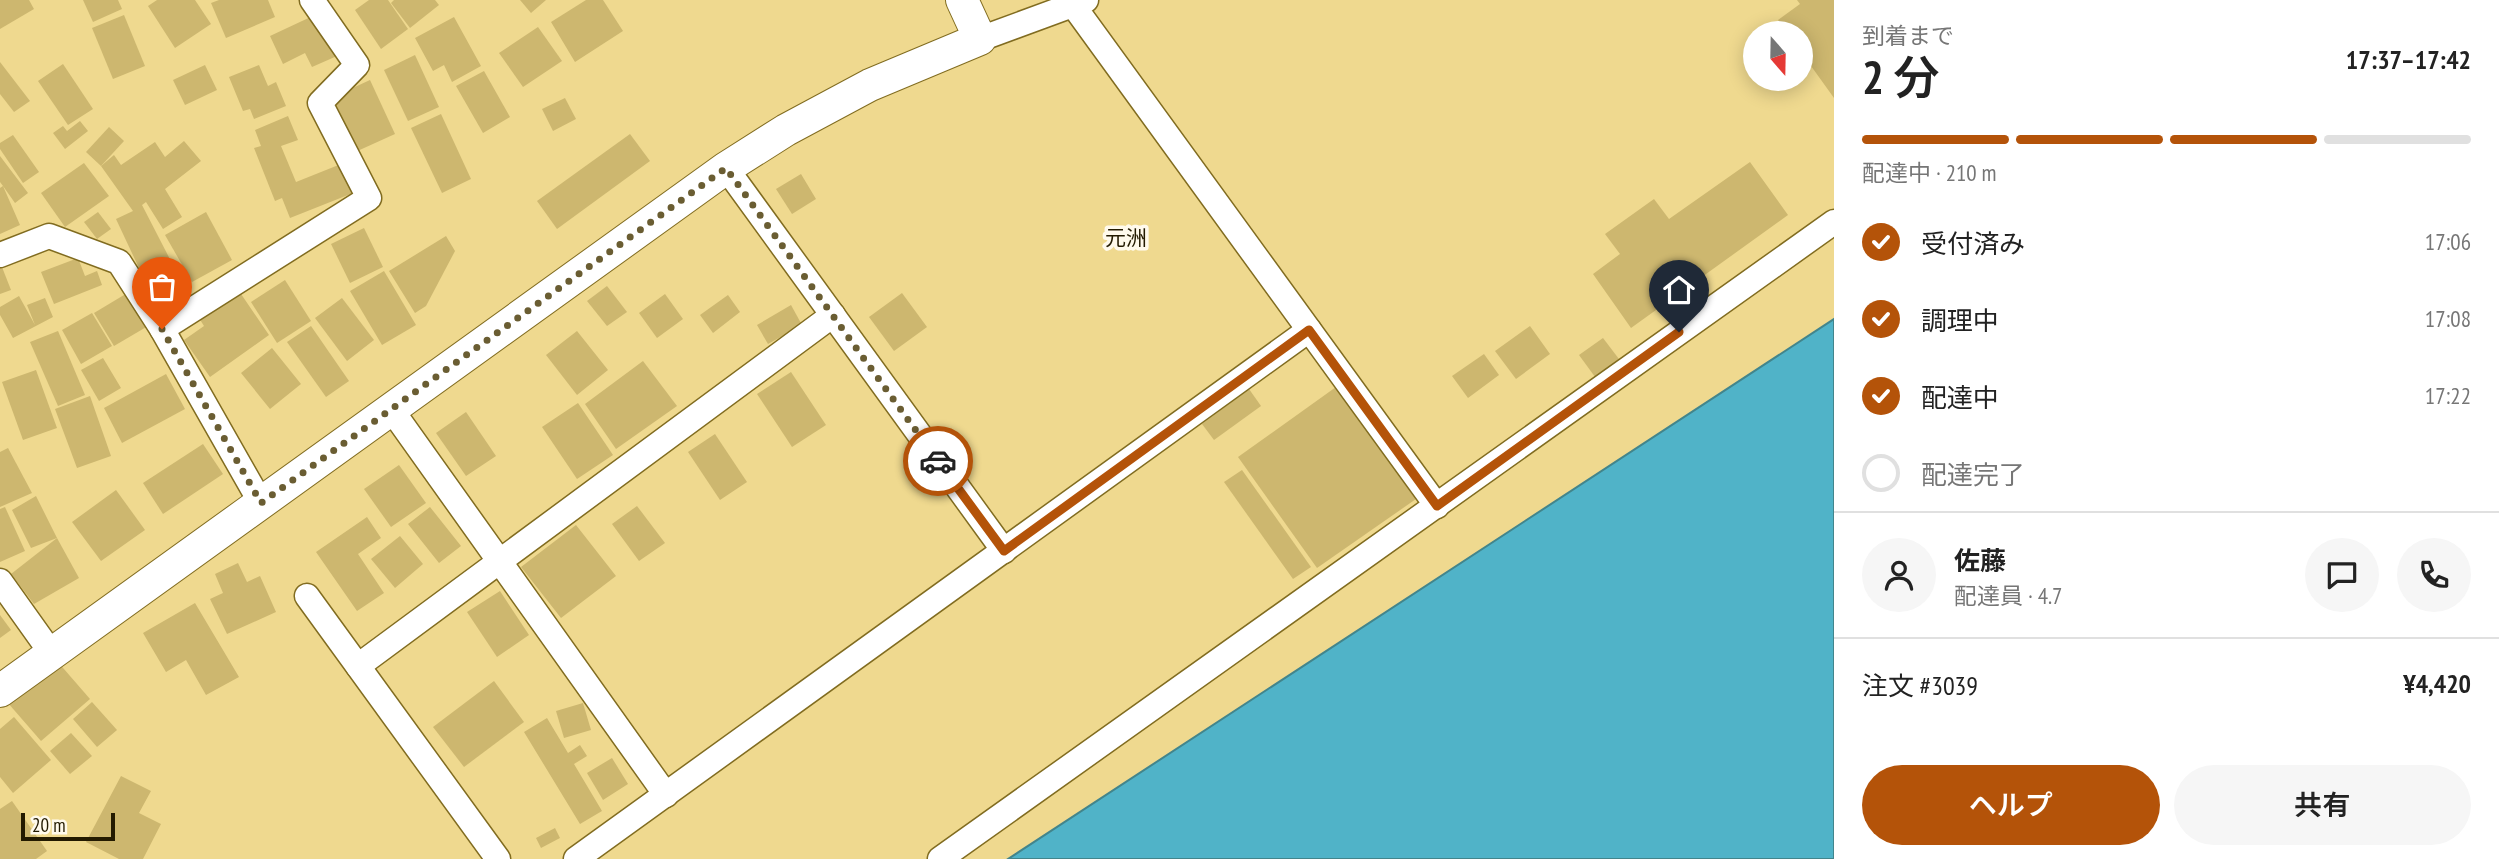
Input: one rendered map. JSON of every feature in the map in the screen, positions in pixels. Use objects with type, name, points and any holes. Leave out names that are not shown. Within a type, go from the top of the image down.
[{"type":"street","points":[[162,329],[369,198],[320,103],[357,65],[312,0]]},
{"type":"street","points":[[962,0],[980,39]]},
{"type":"street","points":[[0,691],[726,168],[786,130],[870,85],[980,39],[1080,2],[1309,330],[1437,506]]},
{"type":"street","points":[[726,168],[1004,551]]},
{"type":"street","points":[[940,859],[1834,222]]},
{"type":"street","points":[[0,255],[49,236],[119,262],[162,329],[261,503]]},
{"type":"street","points":[[358,667],[833,315]]},
{"type":"street","points":[[576,859],[1309,330]]},
{"type":"street","points":[[391,409],[666,795]]},
{"type":"street","points":[[0,582],[51,654]]},
{"type":"street","points":[[307,596],[498,859]]},
{"type":"water","points":[[1834,319],[1834,859],[1008,859]]},
{"type":"building","points":[[0,0],[29,0],[34,9],[0,29]]},
{"type":"building","points":[[83,0],[118,0],[122,9],[93,22]]},
{"type":"building","points":[[157,0],[195,0],[211,24],[175,48],[148,6]]},
{"type":"building","points":[[219,0],[268,0],[275,17],[226,38],[211,3]]},
{"type":"building","points":[[369,0],[388,0],[408,29],[381,49],[355,10]]},
{"type":"building","points":[[394,0],[435,0],[439,5],[410,28],[391,3]]},
{"type":"building","points":[[520,0],[546,0],[531,13]]},
{"type":"building","points":[[586,0],[603,0],[623,31],[575,62],[551,22]]},
{"type":"building","points":[[1797,0],[1834,0],[1834,98],[1813,69],[1813,21],[1778,20],[1800,4]]},
{"type":"building","points":[[317,14],[337,56],[312,67],[305,53],[283,64],[270,36]]},
{"type":"building","points":[[124,15],[145,66],[113,79],[92,28]]},
{"type":"building","points":[[454,17],[481,66],[452,82],[444,65],[433,71],[415,38]]},
{"type":"building","points":[[538,27],[562,61],[523,87],[499,53]]},
{"type":"building","points":[[415,55],[439,107],[408,121],[384,70]]},
{"type":"building","points":[[0,62],[30,101],[14,112],[0,94]]},
{"type":"building","points":[[63,64],[93,109],[68,125],[38,81]]},
{"type":"building","points":[[205,65],[217,90],[185,105],[173,80]]},
{"type":"building","points":[[259,65],[268,86],[276,82],[286,106],[254,119],[250,109],[243,111],[229,77]]},
{"type":"building","points":[[484,71],[510,117],[483,133],[456,86]]},
{"type":"building","points":[[370,80],[395,134],[353,153],[329,99]]},
{"type":"building","points":[[565,98],[576,119],[553,131],[542,109]]},
{"type":"building","points":[[441,114],[471,179],[442,193],[411,128]]},
{"type":"building","points":[[288,116],[298,140],[281,146],[296,182],[341,164],[353,193],[290,218],[282,198],[275,201],[254,148],[261,146],[255,130]]},
{"type":"building","points":[[80,121],[88,131],[65,149],[53,133],[63,126],[67,131]]},
{"type":"building","points":[[109,127],[124,141],[101,166],[86,152]]},
{"type":"building","points":[[630,134],[650,161],[557,229],[537,201]]},
{"type":"building","points":[[13,135],[39,172],[23,183],[0,149],[0,143]]},
{"type":"building","points":[[184,141],[201,161],[165,189],[182,217],[163,229],[146,202],[142,205],[175,269],[146,283],[116,219],[133,211],[101,166],[114,155],[121,165],[155,142],[165,157]]},
{"type":"building","points":[[0,156],[28,193],[15,203],[0,182]]},
{"type":"building","points":[[1750,162],[1788,215],[1631,328],[1593,274],[1620,254],[1605,234],[1654,199],[1669,219]]},
{"type":"building","points":[[84,163],[109,196],[65,227],[41,193]]},
{"type":"building","points":[[801,174],[816,199],[792,214],[776,189]]},
{"type":"building","points":[[3,186],[20,225],[0,234],[0,188]]},
{"type":"building","points":[[98,212],[111,229],[97,239],[84,222]]},
{"type":"building","points":[[206,212],[232,260],[192,282],[165,235]]},
{"type":"building","points":[[364,228],[383,267],[350,283],[331,244]]},
{"type":"building","points":[[446,236],[455,251],[426,306],[415,313],[389,271]]},
{"type":"building","points":[[78,258],[85,276],[97,271],[102,285],[54,304],[41,272]]},
{"type":"building","points":[[0,262],[11,290],[0,294]]},
{"type":"building","points":[[384,271],[416,325],[382,345],[350,291]]},
{"type":"building","points":[[285,280],[311,321],[277,343],[251,302]]},
{"type":"building","points":[[607,286],[627,312],[607,326],[587,301]]},
{"type":"building","points":[[239,291],[269,335],[210,377],[184,340],[204,326],[199,318]]},
{"type":"building","points":[[129,292],[148,326],[114,346],[94,313]]},
{"type":"building","points":[[902,293],[927,327],[894,351],[869,317]]},
{"type":"building","points":[[665,294],[683,319],[657,338],[639,313]]},
{"type":"building","points":[[728,295],[740,312],[713,333],[700,315]]},
{"type":"building","points":[[19,296],[35,325],[27,305],[45,298],[53,317],[13,338],[0,315],[0,307]]},
{"type":"building","points":[[342,298],[374,340],[347,361],[315,318]]},
{"type":"building","points":[[791,305],[802,325],[768,344],[757,325]]},
{"type":"building","points":[[92,313],[112,346],[81,364],[62,330]]},
{"type":"building","points":[[311,326],[349,381],[326,397],[287,342]]},
{"type":"building","points":[[1530,326],[1550,354],[1516,379],[1495,351]]},
{"type":"building","points":[[58,331],[85,395],[58,406],[30,342]]},
{"type":"building","points":[[577,331],[608,370],[577,395],[546,355]]},
{"type":"building","points":[[1603,338],[1622,363],[1598,381],[1579,355]]},
{"type":"building","points":[[272,348],[301,384],[270,409],[241,373]]},
{"type":"building","points":[[1484,354],[1499,375],[1468,398],[1452,376]]},
{"type":"building","points":[[103,358],[121,388],[99,401],[81,370]]},
{"type":"building","points":[[643,361],[677,406],[616,449],[585,404]]},
{"type":"building","points":[[36,370],[57,428],[23,440],[2,382]]},
{"type":"building","points":[[791,372],[826,425],[792,447],[757,394]]},
{"type":"building","points":[[166,374],[185,409],[122,443],[104,408]]},
{"type":"building","points":[[1336,387],[1416,499],[1317,568],[1238,457]]},
{"type":"building","points":[[1249,389],[1261,406],[1214,440],[1202,424]]},
{"type":"building","points":[[90,396],[111,456],[77,468],[55,409]]},
{"type":"building","points":[[578,403],[613,455],[577,479],[542,427]]},
{"type":"building","points":[[466,412],[496,456],[466,476],[436,433]]},
{"type":"building","points":[[715,434],[747,482],[720,500],[688,452]]},
{"type":"building","points":[[203,444],[223,474],[163,514],[143,483]]},
{"type":"building","points":[[8,448],[32,493],[0,507],[0,452]]},
{"type":"building","points":[[399,465],[426,503],[391,527],[364,489]]},
{"type":"building","points":[[1242,470],[1311,567],[1293,579],[1224,482]]},
{"type":"building","points":[[116,490],[145,530],[101,561],[72,522]]},
{"type":"building","points":[[36,496],[57,538],[31,548],[12,510]]},
{"type":"building","points":[[637,506],[665,543],[639,561],[612,524]]},
{"type":"building","points":[[5,507],[25,551],[0,562],[0,509]]},
{"type":"building","points":[[430,507],[461,546],[439,563],[408,524]]},
{"type":"building","points":[[367,517],[381,538],[358,554],[384,593],[357,611],[316,552]]},
{"type":"building","points":[[576,525],[616,576],[561,618],[521,567]]},
{"type":"building","points":[[400,536],[423,564],[395,588],[371,559]]},
{"type":"building","points":[[57,538],[79,578],[34,604],[11,574]]},
{"type":"building","points":[[238,563],[247,582],[260,576],[276,612],[227,634],[210,599],[223,593],[215,574]]},
{"type":"building","points":[[500,591],[529,635],[497,657],[467,612]]},
{"type":"building","points":[[195,603],[239,677],[206,695],[186,660],[166,672],[143,633]]},
{"type":"building","points":[[0,615],[11,630],[0,638]]},
{"type":"building","points":[[57,661],[90,699],[41,741],[8,703]]},
{"type":"building","points":[[494,681],[524,722],[464,767],[433,727]]},
{"type":"building","points":[[92,702],[117,730],[97,747],[73,719]]},
{"type":"building","points":[[583,703],[591,730],[564,738],[556,711]]},
{"type":"building","points":[[14,717],[51,760],[13,793],[0,777],[0,729]]},
{"type":"building","points":[[547,718],[568,753],[580,745],[587,756],[574,764],[602,811],[580,824],[524,732]]},
{"type":"building","points":[[71,733],[92,756],[70,774],[50,751]]},
{"type":"building","points":[[612,758],[628,784],[603,800],[587,773]]},
{"type":"building","points":[[121,776],[151,791],[139,813],[161,824],[143,859],[119,859],[86,842]]},
{"type":"building","points":[[12,801],[47,851],[36,859],[0,859],[0,809]]},
{"type":"building","points":[[555,828],[560,838],[541,848],[536,838]]},
{"type":"way so far","points":[[162,329],[261,503],[726,168],[938,461]]},
{"type":"district","name":"元洲","points":[[1126,237]]},
{"type":"route","points":[[938,461],[1004,551],[1309,330],[1437,506],[1679,332]]}]
